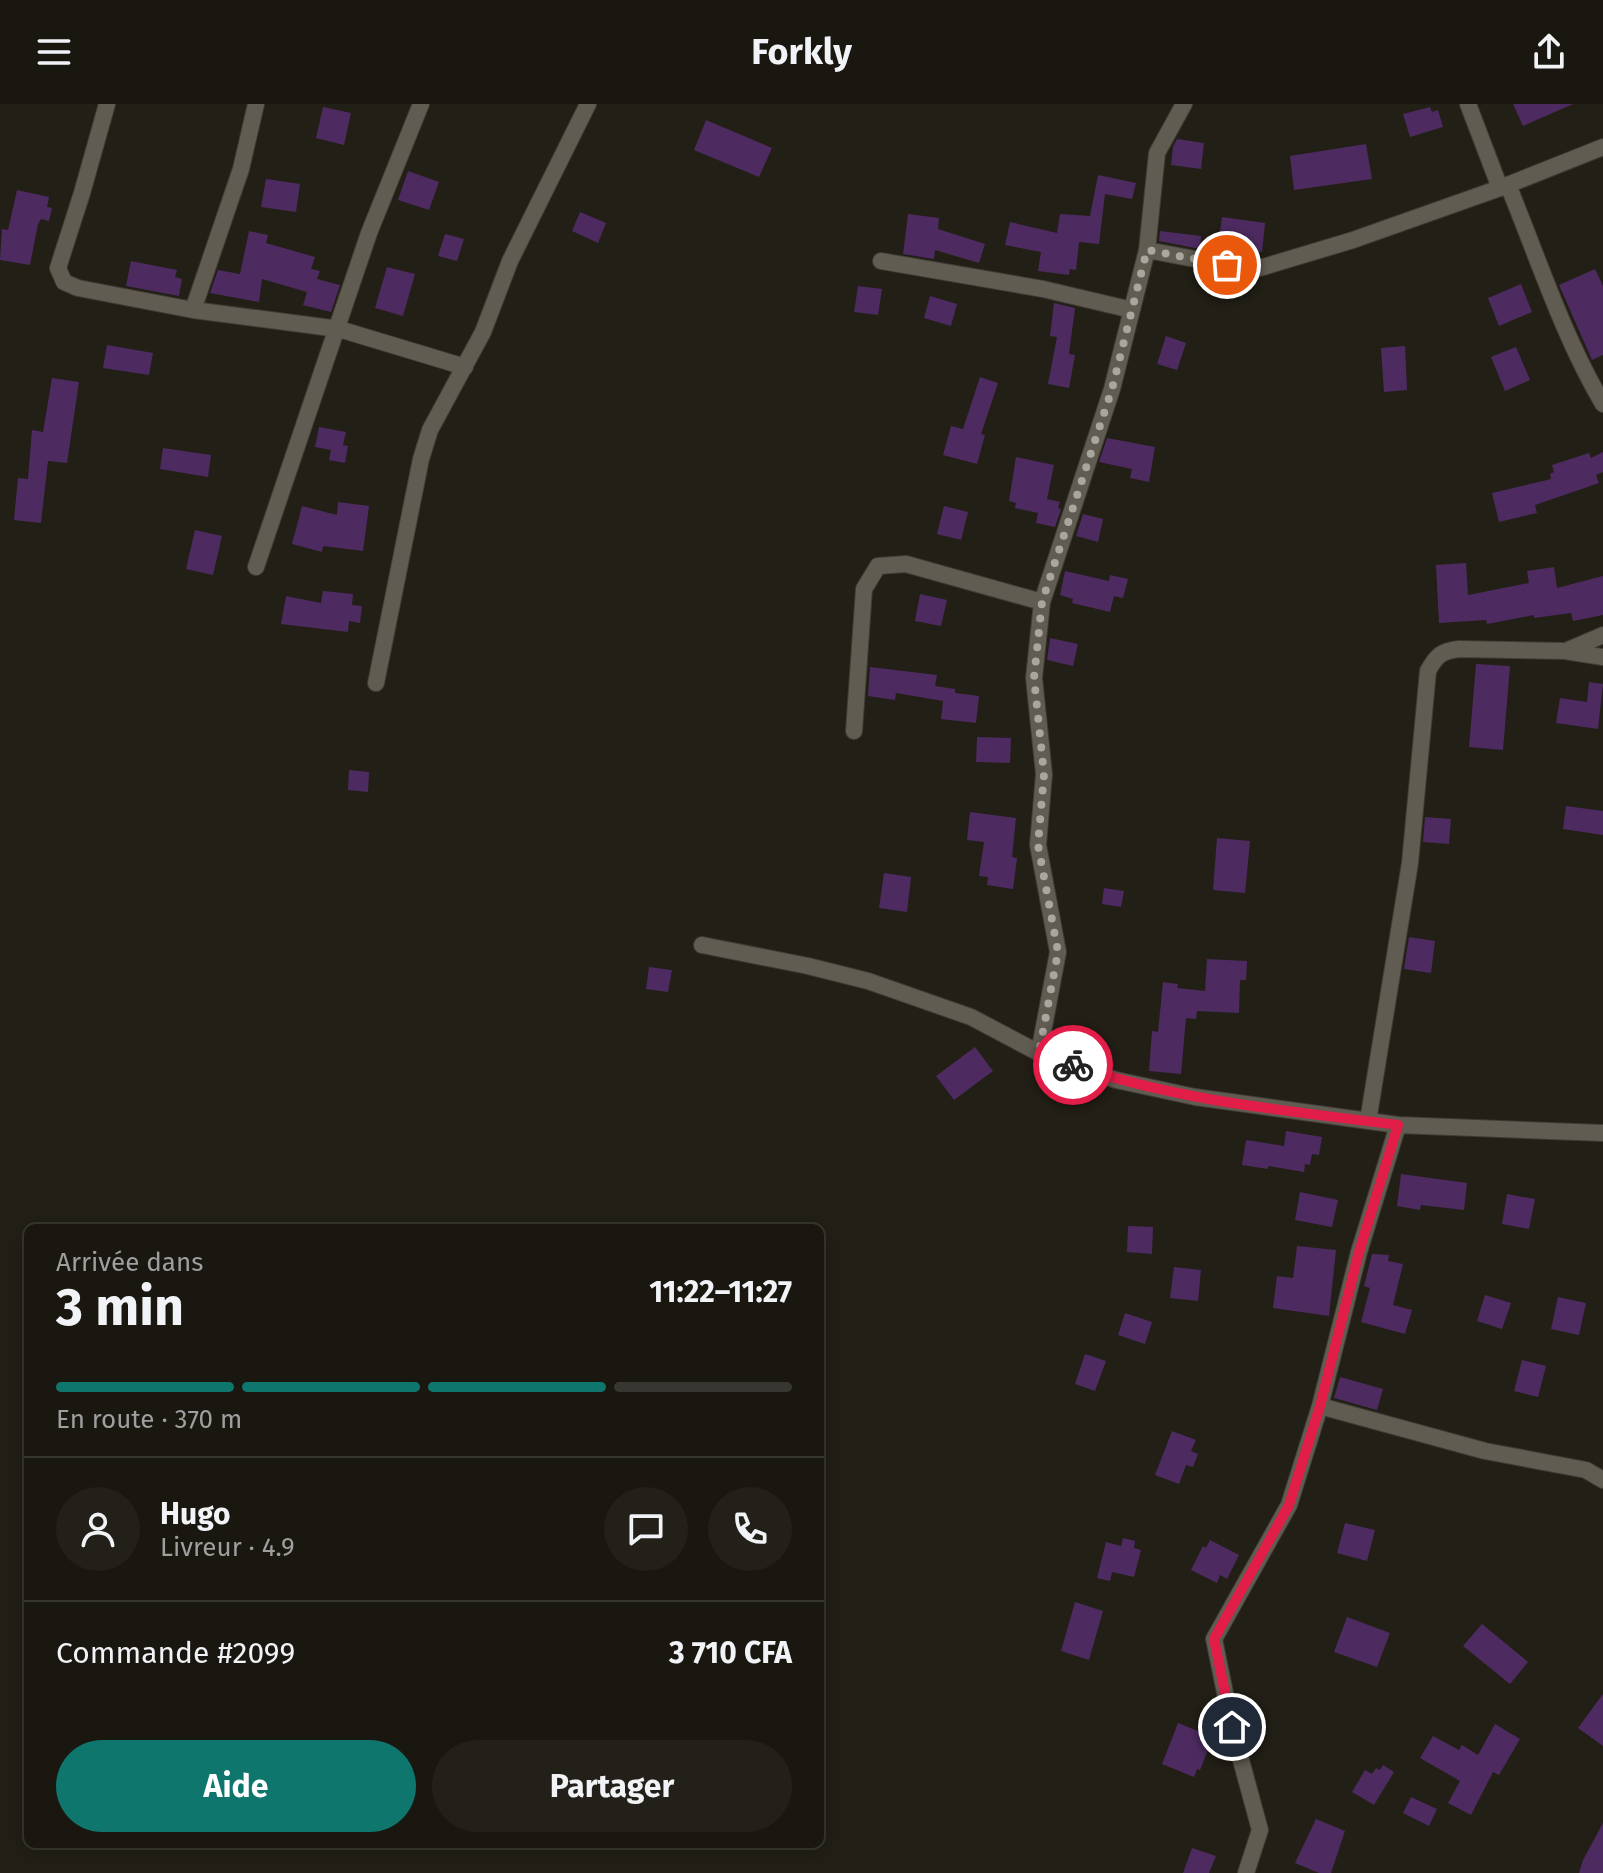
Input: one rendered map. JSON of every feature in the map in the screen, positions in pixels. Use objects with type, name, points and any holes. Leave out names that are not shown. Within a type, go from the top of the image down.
[{"type":"street","points":[[107,104],[60,258],[59,275],[68,285],[193,310],[339,329],[465,367]]},
{"type":"street","points":[[193,310],[241,169],[256,104]]},
{"type":"street","points":[[256,567],[369,233],[421,104]]},
{"type":"street","points":[[376,683],[421,459],[430,430],[483,332],[510,261],[588,104]]},
{"type":"street","points":[[1039,1053],[1058,952],[1038,845],[1044,774],[1034,678],[1042,602],[1112,389],[1147,250],[1157,153],[1184,104]]},
{"type":"street","points":[[1468,104],[1597,382],[1603,404]]},
{"type":"street","points":[[1147,250],[1253,270],[1353,240],[1504,187],[1603,147]]},
{"type":"street","points":[[881,261],[1043,289],[1132,310]]},
{"type":"street","points":[[854,731],[864,589],[878,566],[906,564],[1042,602]]},
{"type":"street","points":[[1565,651],[1603,635]]},
{"type":"street","points":[[1368,1121],[1410,863],[1428,671],[1436,656],[1446,650],[1565,651],[1603,657]]},
{"type":"street","points":[[702,945],[868,981],[971,1017],[1039,1053],[1116,1080],[1195,1097],[1398,1125],[1603,1133]]},
{"type":"street","points":[[1246,1873],[1260,1830],[1232,1727],[1214,1639],[1289,1505],[1320,1406],[1359,1252],[1398,1125]]},
{"type":"street","points":[[1320,1406],[1485,1451],[1586,1470],[1603,1480]]},
{"type":"building","points":[[1513,104],[1573,104],[1523,126]]},
{"type":"building","points":[[323,107],[351,113],[344,145],[316,138]]},
{"type":"building","points":[[1430,107],[1432,112],[1438,110],[1443,127],[1410,137],[1403,114]]},
{"type":"building","points":[[706,120],[772,148],[759,177],[694,150]]},
{"type":"building","points":[[1177,139],[1204,143],[1201,169],[1171,165]]},
{"type":"building","points":[[1366,144],[1372,179],[1294,190],[1290,156]]},
{"type":"building","points":[[408,171],[439,182],[429,210],[398,200]]},
{"type":"building","points":[[1098,175],[1136,183],[1132,199],[1105,194],[1099,244],[1079,242],[1076,270],[1070,269],[1069,275],[1038,271],[1041,252],[1005,245],[1010,222],[1057,233],[1060,214],[1090,216]]},
{"type":"building","points":[[266,179],[300,184],[296,212],[261,207]]},
{"type":"building","points":[[17,190],[49,197],[47,207],[52,208],[49,221],[41,219],[38,224],[30,265],[0,260],[2,229],[8,230]]},
{"type":"building","points":[[580,212],[606,223],[598,243],[572,231]]},
{"type":"building","points":[[908,214],[939,218],[938,229],[985,244],[979,263],[935,250],[934,259],[903,254]]},
{"type":"building","points":[[1222,217],[1265,223],[1262,252],[1218,246]]},
{"type":"building","points":[[249,231],[268,235],[266,243],[315,257],[311,269],[320,271],[317,279],[340,285],[331,312],[303,305],[307,292],[262,279],[259,302],[210,293],[218,270],[240,274]]},
{"type":"building","points":[[1160,231],[1201,236],[1200,249],[1159,241]]},
{"type":"building","points":[[445,234],[464,239],[457,261],[438,256]]},
{"type":"building","points":[[131,261],[177,270],[175,277],[182,279],[179,296],[126,286]]},
{"type":"building","points":[[387,267],[415,274],[403,316],[375,308]]},
{"type":"building","points":[[1595,269],[1603,286],[1603,355],[1592,360],[1559,285]]},
{"type":"building","points":[[1521,284],[1532,312],[1499,326],[1488,298]]},
{"type":"building","points":[[858,286],[882,289],[878,315],[854,312]]},
{"type":"building","points":[[930,296],[957,304],[951,326],[924,318]]},
{"type":"building","points":[[1054,303],[1075,308],[1069,354],[1075,355],[1069,388],[1048,384],[1057,337],[1050,336]]},
{"type":"building","points":[[1166,336],[1186,343],[1177,370],[1157,364]]},
{"type":"building","points":[[107,345],[153,353],[149,375],[103,368]]},
{"type":"building","points":[[1405,346],[1407,390],[1384,392],[1381,348]]},
{"type":"building","points":[[1516,347],[1530,380],[1505,391],[1491,357]]},
{"type":"building","points":[[980,377],[998,383],[981,434],[985,435],[977,464],[943,455],[951,426],[963,429]]},
{"type":"building","points":[[52,378],[79,382],[67,463],[48,461],[41,523],[14,520],[18,478],[28,479],[32,430],[43,432]]},
{"type":"building","points":[[319,427],[346,432],[343,445],[348,446],[345,463],[329,460],[331,450],[315,447]]},
{"type":"building","points":[[1107,438],[1155,447],[1149,482],[1130,478],[1132,469],[1099,462]]},
{"type":"building","points":[[163,448],[211,455],[208,477],[160,469]]},
{"type":"building","points":[[1603,452],[1603,472],[1596,475],[1599,483],[1535,505],[1537,513],[1499,522],[1492,493],[1551,479],[1550,474],[1554,472],[1552,465],[1589,453],[1591,458]]},
{"type":"building","points":[[1016,457],[1054,465],[1047,499],[1060,502],[1055,527],[1036,523],[1038,513],[1015,508],[1016,503],[1009,501]]},
{"type":"building","points":[[338,502],[369,506],[363,551],[323,546],[322,552],[292,544],[302,506],[337,515]]},
{"type":"building","points":[[944,506],[968,512],[961,540],[937,534]]},
{"type":"building","points":[[1083,514],[1103,519],[1098,542],[1076,536]]},
{"type":"building","points":[[195,530],[222,536],[213,575],[186,569]]},
{"type":"building","points":[[1466,563],[1468,595],[1529,583],[1527,571],[1554,567],[1557,588],[1603,576],[1603,615],[1573,621],[1571,613],[1534,618],[1534,615],[1487,624],[1486,620],[1439,623],[1436,565]]},
{"type":"building","points":[[1065,571],[1109,581],[1110,575],[1128,579],[1123,598],[1114,596],[1110,612],[1072,603],[1073,599],[1060,595]]},
{"type":"building","points":[[323,591],[353,594],[352,605],[362,606],[360,623],[349,621],[348,632],[281,624],[286,596],[321,603]]},
{"type":"building","points":[[920,594],[947,600],[941,626],[915,621]]},
{"type":"building","points":[[1050,638],[1078,644],[1073,666],[1047,660]]},
{"type":"building","points":[[1476,664],[1510,666],[1503,750],[1469,747]]},
{"type":"building","points":[[870,667],[937,675],[935,686],[979,696],[976,723],[941,719],[943,701],[896,693],[895,700],[868,696]]},
{"type":"building","points":[[1589,682],[1603,684],[1598,729],[1556,723],[1560,698],[1587,702]]},
{"type":"building","points":[[977,737],[1011,738],[1010,763],[976,762]]},
{"type":"building","points":[[349,770],[369,772],[368,792],[348,790]]},
{"type":"building","points":[[1566,806],[1603,811],[1603,835],[1563,829]]},
{"type":"building","points":[[970,812],[1016,818],[1012,857],[1017,858],[1013,889],[987,885],[988,877],[979,876],[984,842],[967,840]]},
{"type":"building","points":[[1425,817],[1451,819],[1449,844],[1423,842]]},
{"type":"building","points":[[1217,838],[1250,841],[1245,893],[1213,890]]},
{"type":"building","points":[[884,873],[911,877],[907,912],[879,908]]},
{"type":"building","points":[[1104,888],[1124,891],[1121,907],[1102,904]]},
{"type":"building","points":[[1409,937],[1435,941],[1431,973],[1404,969]]},
{"type":"building","points":[[1207,959],[1247,961],[1246,980],[1240,980],[1239,1013],[1197,1011],[1196,1019],[1186,1018],[1181,1074],[1149,1071],[1152,1031],[1158,1032],[1163,982],[1178,984],[1177,988],[1205,991]]},
{"type":"building","points":[[649,967],[672,970],[668,992],[646,989]]},
{"type":"building","points":[[1079,1036],[1098,1040],[1094,1061],[1075,1054]]},
{"type":"building","points":[[975,1047],[993,1071],[954,1100],[936,1076]]},
{"type":"building","points":[[1286,1131],[1322,1137],[1319,1155],[1312,1154],[1310,1165],[1305,1164],[1304,1172],[1242,1165],[1246,1140],[1284,1146]]},
{"type":"building","points":[[1401,1174],[1467,1183],[1464,1210],[1421,1205],[1420,1210],[1397,1206]]},
{"type":"building","points":[[1300,1192],[1338,1200],[1332,1227],[1295,1220]]},
{"type":"building","points":[[1507,1194],[1535,1199],[1529,1229],[1502,1224]]},
{"type":"building","points":[[1128,1226],[1153,1227],[1152,1254],[1127,1252]]},
{"type":"building","points":[[1297,1246],[1336,1250],[1329,1316],[1273,1308],[1277,1276],[1293,1278]]},
{"type":"building","points":[[1372,1254],[1389,1255],[1388,1261],[1403,1264],[1393,1305],[1412,1310],[1405,1334],[1361,1322],[1370,1288],[1364,1286]]},
{"type":"building","points":[[1174,1267],[1201,1270],[1198,1301],[1170,1298]]},
{"type":"building","points":[[1485,1295],[1511,1303],[1502,1329],[1477,1321]]},
{"type":"building","points":[[1558,1297],[1586,1303],[1579,1335],[1551,1329]]},
{"type":"building","points":[[1125,1313],[1152,1322],[1145,1344],[1118,1335]]},
{"type":"building","points":[[1085,1354],[1106,1361],[1095,1391],[1075,1384]]},
{"type":"building","points":[[1522,1360],[1546,1366],[1538,1397],[1514,1391]]},
{"type":"building","points":[[1340,1377],[1383,1389],[1377,1410],[1334,1398]]},
{"type":"building","points":[[1172,1431],[1196,1440],[1191,1451],[1198,1454],[1193,1467],[1186,1465],[1179,1484],[1155,1475]]},
{"type":"building","points":[[1345,1523],[1375,1530],[1367,1561],[1337,1553]]},
{"type":"building","points":[[1123,1538],[1135,1541],[1134,1548],[1141,1550],[1134,1577],[1112,1572],[1110,1581],[1097,1578],[1106,1542],[1121,1546]]},
{"type":"building","points":[[1210,1540],[1239,1555],[1227,1579],[1220,1575],[1217,1583],[1191,1570],[1203,1546],[1206,1548]]},
{"type":"building","points":[[1075,1602],[1103,1611],[1089,1660],[1061,1651]]},
{"type":"building","points":[[1347,1617],[1390,1633],[1377,1667],[1334,1652]]},
{"type":"building","points":[[1482,1624],[1528,1662],[1510,1684],[1463,1646]]},
{"type":"building","points":[[1603,1694],[1603,1746],[1578,1728]]},
{"type":"building","points":[[1178,1723],[1213,1737],[1200,1770],[1197,1769],[1194,1777],[1162,1764]]},
{"type":"building","points":[[1495,1724],[1520,1739],[1499,1775],[1493,1772],[1471,1815],[1448,1803],[1460,1781],[1420,1758],[1433,1736],[1459,1750],[1462,1745],[1478,1755]]},
{"type":"building","points":[[1383,1765],[1394,1772],[1374,1805],[1352,1792],[1365,1770],[1372,1774]]},
{"type":"building","points":[[1411,1797],[1437,1809],[1429,1826],[1403,1813]]},
{"type":"building","points":[[1316,1819],[1345,1831],[1331,1873],[1319,1873],[1295,1863]]},
{"type":"building","points":[[1603,1823],[1603,1873],[1579,1873],[1583,1860]]},
{"type":"building","points":[[1192,1848],[1216,1856],[1209,1873],[1183,1873]]},
{"type":"way so far","points":[[1073,1065],[1039,1053],[1058,952],[1038,845],[1044,774],[1034,678],[1042,602],[1112,389],[1147,250],[1227,265]]},
{"type":"route","points":[[1073,1065],[1116,1080],[1195,1097],[1398,1125],[1359,1252],[1320,1406],[1289,1505],[1214,1639],[1232,1727]]}]
